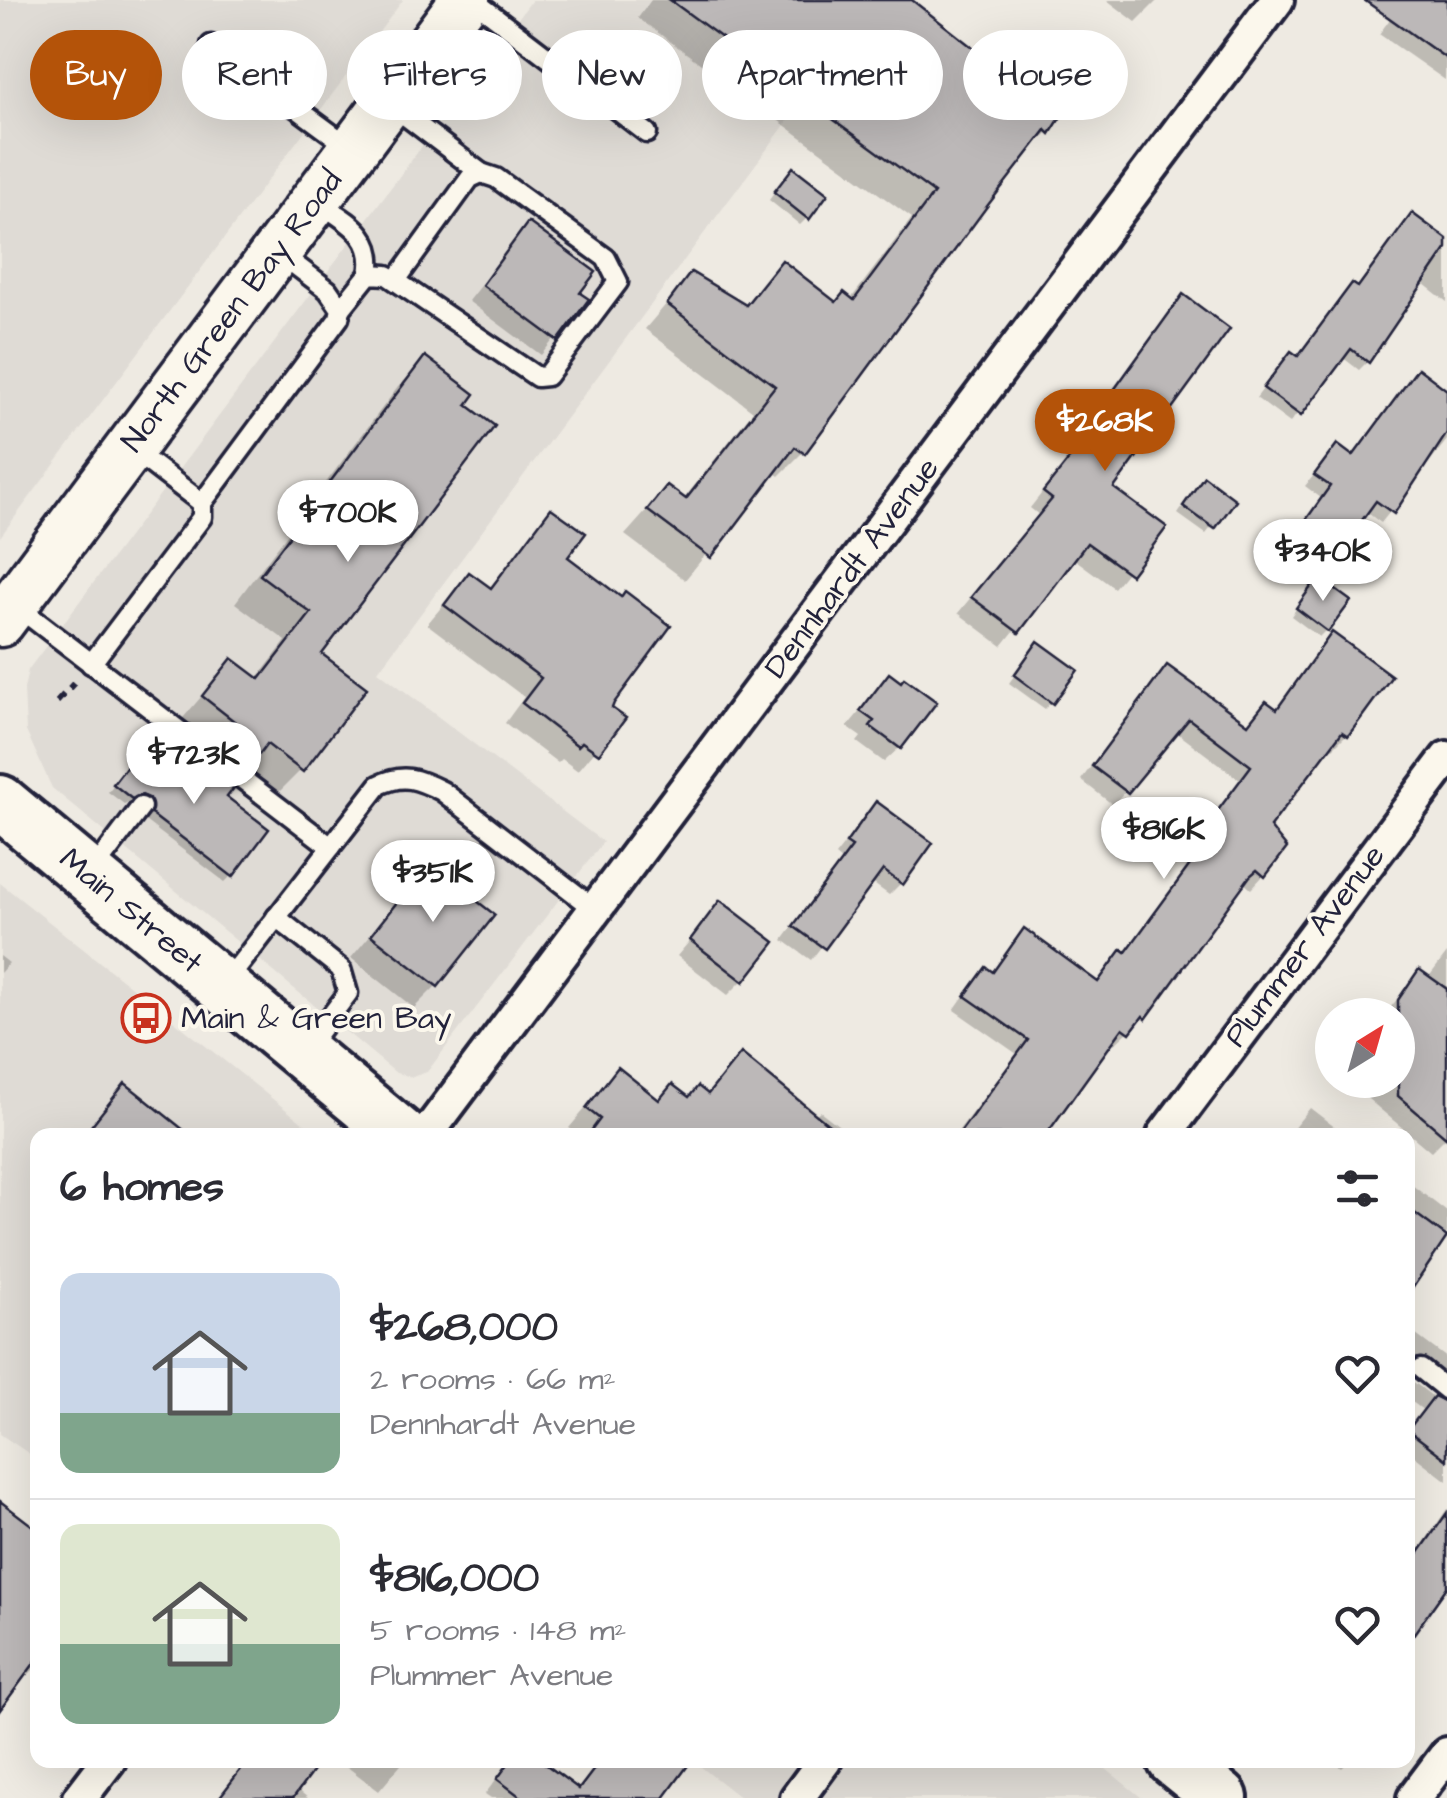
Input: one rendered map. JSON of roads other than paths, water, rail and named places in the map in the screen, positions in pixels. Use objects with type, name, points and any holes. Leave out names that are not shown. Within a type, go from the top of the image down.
[{"type":"main road","name":"North Green Bay Road","points":[[442,30],[465,0]]},
{"type":"main road","name":"North Green Bay Road","points":[[7,613],[374,120]]},
{"type":"main road","name":"Main Street","points":[[0,802],[393,1128]]},
{"type":"main road","points":[[1184,1768],[1221,1798]]},
{"type":"street","name":"Dennhardt Avenue","points":[[431,1128],[1278,0]]},
{"type":"street","name":"Plummer Avenue","points":[[1169,1128],[1447,758]]},
{"type":"street","points":[[1414,1798],[1447,1754]]},
{"type":"street","points":[[80,1798],[103,1768]]},
{"type":"street","points":[[797,1798],[820,1768]]},
{"type":"lane","points":[[473,0],[648,133]]},
{"type":"lane","points":[[313,120],[352,149]]},
{"type":"lane","points":[[368,274],[398,280],[524,372],[547,376],[618,282],[617,272],[606,258],[412,120]]},
{"type":"lane","points":[[398,280],[470,178],[481,172]]},
{"type":"lane","points":[[92,664],[202,516],[202,503],[368,274],[372,260],[364,235],[314,200]]},
{"type":"lane","points":[[277,251],[328,290],[341,310]]},
{"type":"lane","points":[[130,448],[202,503]]},
{"type":"lane","points":[[7,613],[92,664],[330,848]]},
{"type":"lane","points":[[172,764],[191,740]]},
{"type":"lane","points":[[222,987],[378,784],[396,777],[416,778],[442,791],[595,909]]},
{"type":"lane","points":[[89,877],[141,807]]},
{"type":"lane","points":[[276,918],[341,970],[347,982],[348,993],[303,1053]]},
{"type":"lane","points":[[1421,1370],[1447,1390]]},
{"type":"place","name":"Main & Green Bay","points":[[146,1018]]}]
